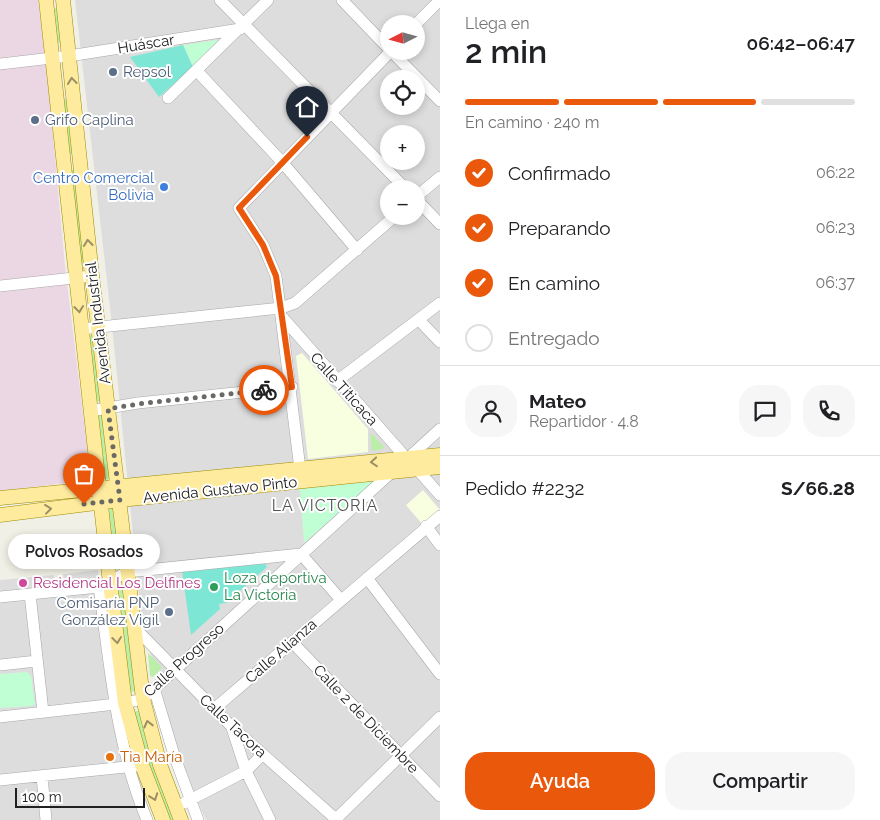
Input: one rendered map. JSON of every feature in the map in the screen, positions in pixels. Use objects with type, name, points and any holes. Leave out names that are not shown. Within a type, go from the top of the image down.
[{"type":"main road","name":"Avenida Industrial","points":[[63,0],[92,276],[142,699],[153,743],[178,814]]},
{"type":"main road","name":"Avenida Industrial","points":[[48,1],[52,58],[100,502],[104,583],[120,704],[135,766],[163,820]]},
{"type":"main road","points":[[63,162],[80,160]]},
{"type":"main road","name":"Avenida Gustavo Pinto","points":[[0,498],[98,488],[119,493],[301,475],[440,455]]},
{"type":"main road","name":"Avenida Gustavo Pinto","points":[[301,475],[440,467]]},
{"type":"main road","name":"Avenida Gustavo Pinto","points":[[0,515],[100,502],[119,493]]},
{"type":"street","points":[[220,0],[242,26],[331,112],[397,180]]},
{"type":"street","points":[[168,98],[268,0]]},
{"type":"street","points":[[342,0],[380,40]]},
{"type":"street","points":[[425,15],[439,1]]},
{"type":"street","name":"Huáscar","points":[[0,64],[69,56],[242,26]]},
{"type":"street","points":[[301,475],[292,387],[276,276],[263,245],[239,208],[380,60]]},
{"type":"street","points":[[400,60],[440,101]]},
{"type":"street","points":[[197,70],[282,162],[357,250]]},
{"type":"street","points":[[425,190],[440,177]]},
{"type":"street","points":[[425,208],[440,224]]},
{"type":"street","points":[[81,329],[282,313],[385,225]]},
{"type":"street","points":[[0,286],[92,276]]},
{"type":"street","points":[[337,382],[440,303]]},
{"type":"street","name":"Calle Titicaca","points":[[282,313],[337,382],[407,459]]},
{"type":"street","points":[[419,320],[440,342]]},
{"type":"street","points":[[90,411],[292,387]]},
{"type":"street","name":"Calle Progreso","points":[[0,717],[120,704],[142,699],[440,429]]},
{"type":"street","points":[[417,469],[440,495]]},
{"type":"street","name":"Calle Alianza","points":[[214,709],[440,516]]},
{"type":"street","points":[[426,526],[440,545]]},
{"type":"street","points":[[0,597],[104,583],[127,572],[302,554],[341,600]]},
{"type":"street","points":[[367,578],[440,674]]},
{"type":"street","points":[[30,594],[43,712]]},
{"type":"street","name":"Calle Tacora","points":[[134,627],[174,670],[231,726],[336,820]]},
{"type":"street","name":"Calle 2 de Diciembre","points":[[292,642],[440,796]]},
{"type":"street","points":[[0,665],[37,661]]},
{"type":"street","points":[[154,688],[189,800],[198,820]]},
{"type":"street","points":[[336,820],[440,717]]},
{"type":"street","points":[[231,726],[246,771],[270,820]]},
{"type":"street","points":[[178,814],[189,800],[246,771],[263,754]]},
{"type":"street","points":[[0,780],[135,766],[148,820]]},
{"type":"street","points":[[42,776],[46,820]]},
{"type":"shaded area","points":[[0,0],[38,0],[47,70],[65,266],[91,480],[0,491]]},
{"type":"shaded area","points":[[75,0],[440,0],[440,820],[206,820],[185,776],[142,624],[111,316]]},
{"type":"shaded area","points":[[183,45],[193,67],[159,97],[130,57]]},
{"type":"shaded area","points":[[302,353],[368,429],[368,452],[308,459],[296,356]]},
{"type":"shaded area","points":[[423,490],[440,510],[422,524],[406,505]]},
{"type":"shaded area","name":"Loza deportiva La Victoria","points":[[264,561],[267,567],[226,603],[219,604],[220,609],[191,635],[182,571]]},
{"type":"shaded area","points":[[98,570],[118,716],[153,820],[0,820],[0,580],[54,575],[55,588],[65,587],[63,574]]},
{"type":"green space","points":[[57,8],[63,41],[60,43],[57,43],[53,9]]},
{"type":"green space","points":[[218,40],[219,43],[193,67],[183,45]]},
{"type":"green space","points":[[63,99],[67,99],[75,152],[69,155]]},
{"type":"green space","points":[[75,169],[84,266],[81,266],[71,170]]},
{"type":"green space","points":[[89,335],[93,335],[103,400],[100,402],[94,400]]},
{"type":"green space","points":[[98,415],[102,415],[112,477],[107,480],[103,477],[96,418]]},
{"type":"green space","points":[[372,434],[384,447],[383,449],[372,451],[370,435]]},
{"type":"green space","points":[[374,481],[304,543],[300,489]]},
{"type":"green space","points":[[114,507],[123,567],[117,570],[113,568],[106,509]]},
{"type":"green space","points":[[124,589],[136,690],[130,693],[118,591]]},
{"type":"green space","points":[[148,653],[162,667],[153,677],[150,676]]},
{"type":"green space","points":[[27,672],[31,676],[35,704],[32,706],[0,708],[0,674]]},
{"type":"green space","points":[[139,710],[179,820],[169,820],[151,775],[134,712]]},
{"type":"way so far","points":[[84,504],[120,500],[108,409],[264,390]]},
{"type":"place","name":"Repsol","points":[[113,72]]},
{"type":"place","name":"Grifo Caplina","points":[[35,120]]},
{"type":"place","name":"Centro Comercial Bolivia","points":[[164,187]]},
{"type":"place","name":"Polvos Rosados","points":[[84,504]]},
{"type":"place","name":"Residencial Los Delfines","points":[[23,583]]},
{"type":"place","name":"Loza deportiva La Victoria","points":[[214,587]]},
{"type":"place","name":"Comisaría PNP González Vigil","points":[[169,612]]},
{"type":"place","name":"Tia María","points":[[110,757]]},
{"type":"district","name":"LA VICTORIA","points":[[325,505]]},
{"type":"route","points":[[264,390],[292,387],[276,276],[263,245],[239,208],[307,137]]}]
